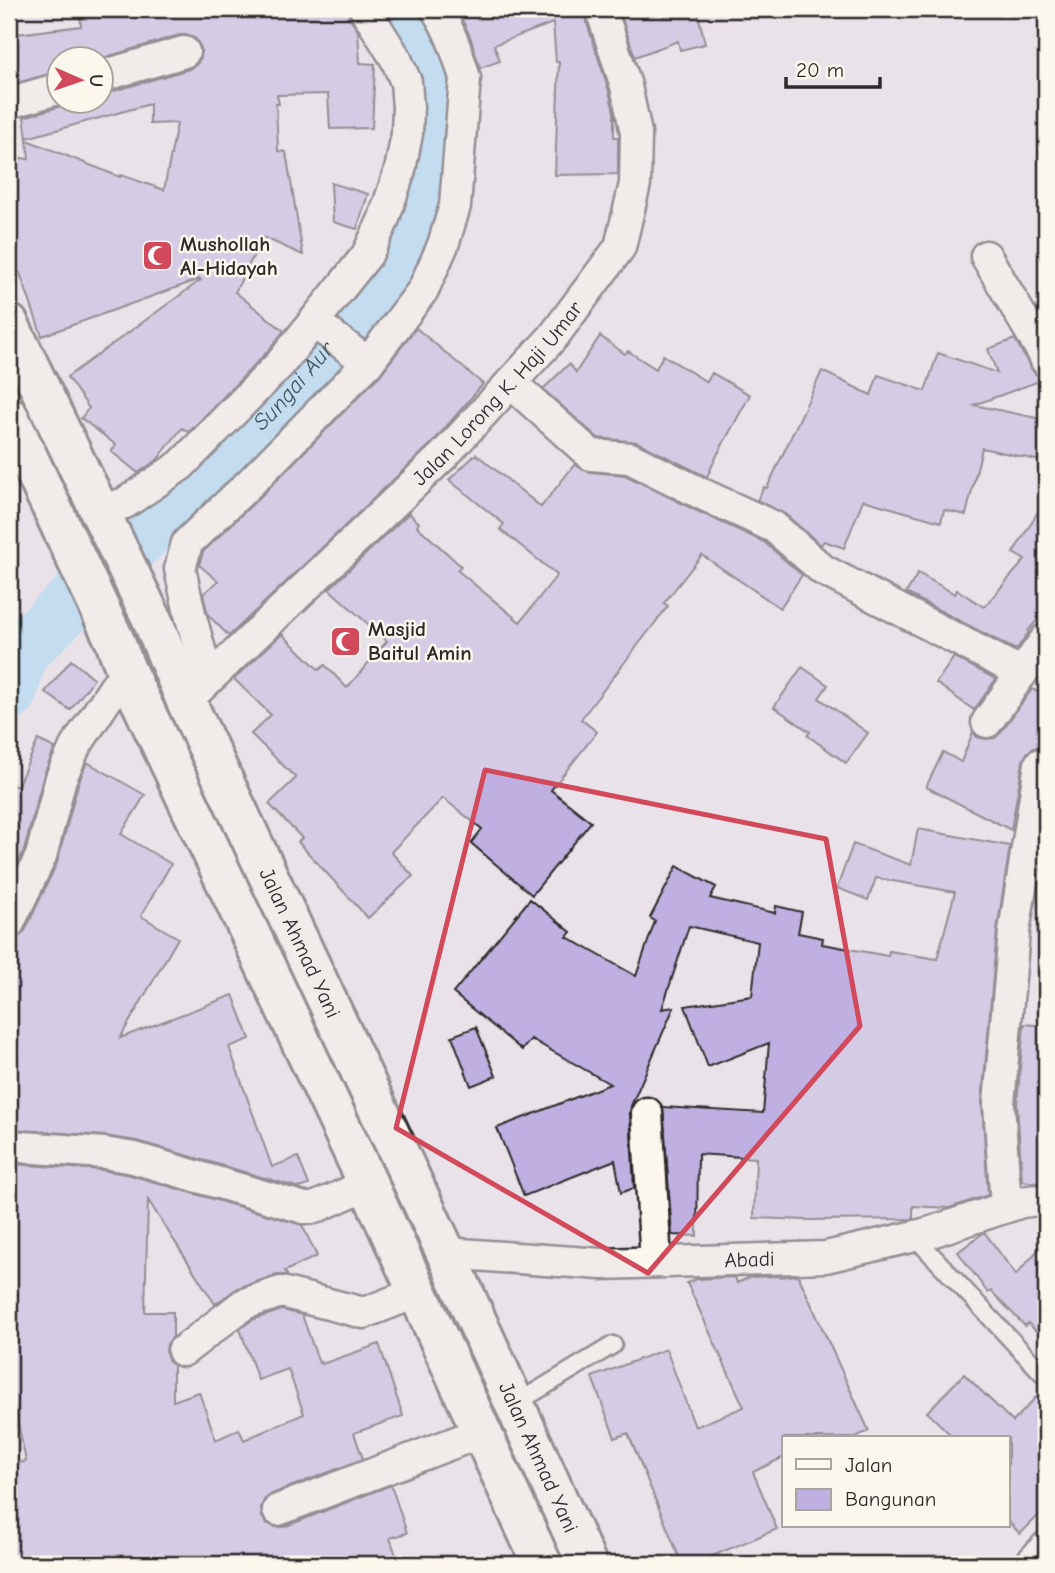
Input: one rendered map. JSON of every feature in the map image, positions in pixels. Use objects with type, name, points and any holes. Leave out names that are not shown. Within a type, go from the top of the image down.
[{"type":"highway","name":"Jalan Ahmad Yani","points":[[9,324],[151,617],[197,690],[587,1564]]},
{"type":"highway","name":"Jalan Ahmad Yani","points":[[9,417],[369,1184],[542,1564]]},
{"type":"street","points":[[102,514],[125,503],[181,465],[280,364],[322,327],[367,255],[383,221],[400,170],[407,134],[408,107],[406,82],[396,59],[365,9]]},
{"type":"street","points":[[197,690],[190,614],[180,569],[187,543],[250,483],[365,360],[423,290],[443,245],[455,206],[465,78],[442,17],[436,9]]},
{"type":"street","name":"Jalan Lorong K. Haji Umar","points":[[197,690],[445,454],[553,337],[620,247],[635,184],[636,133],[626,86],[601,9]]},
{"type":"street","points":[[116,72],[184,52]]},
{"type":"street","points":[[9,103],[46,92]]},
{"type":"street","points":[[986,256],[1046,360]]},
{"type":"street","points":[[322,327],[365,360]]},
{"type":"street","points":[[511,383],[591,455],[629,458],[775,527],[823,570],[1022,673]]},
{"type":"street","points":[[987,722],[1046,639]]},
{"type":"street","points":[[9,923],[41,856],[61,778],[120,655]]},
{"type":"street","points":[[1006,1208],[999,1104],[1014,932],[1040,764]]},
{"type":"street","points":[[647,1113],[656,1262]]},
{"type":"street","points":[[9,1146],[104,1153],[134,1158],[304,1208],[314,1208],[369,1184]]},
{"type":"street","name":"Abadi","points":[[446,1253],[601,1264],[826,1257],[914,1236],[1022,1202],[1046,1199]]},
{"type":"street","points":[[183,1351],[244,1304],[281,1292],[364,1313],[418,1292]]},
{"type":"street","points":[[278,1510],[482,1432]]},
{"type":"street","points":[[1030,1564],[1046,1547]]},
{"type":"lane","points":[[914,1236],[1044,1375]]},
{"type":"lane","points":[[515,1404],[613,1345]]},
{"type":"highlighted area","points":[[485,770],[826,839],[860,1026],[648,1273],[396,1128]]},
{"type":"building","points":[[80,9],[348,9],[358,31],[360,63],[375,64],[372,128],[330,129],[328,94],[277,95],[278,151],[286,152],[303,255],[263,237],[235,292],[284,331],[189,432],[182,428],[157,460],[138,473],[111,451],[116,445],[81,418],[89,408],[67,377],[201,280],[42,336],[20,273],[9,272],[9,180],[12,157],[29,159],[27,140],[120,177],[121,175],[164,190],[177,123],[150,124],[150,104],[116,113],[116,90],[189,69],[197,64],[201,57],[201,48],[196,39],[187,35],[116,54],[116,46],[46,46],[46,75],[9,85],[9,35],[81,26]]},
{"type":"building","points":[[457,9],[584,9],[614,112],[614,137],[618,137],[618,174],[555,175],[559,62],[556,62],[553,23],[494,45],[500,61],[480,68],[470,36]]},
{"type":"building","points":[[619,9],[661,9],[664,17],[697,9],[705,44],[680,50],[678,41],[635,57]]},
{"type":"building","points":[[46,111],[46,116],[107,116],[27,138],[24,117]]},
{"type":"building","points":[[331,183],[368,194],[357,229],[333,222]]},
{"type":"building","points":[[416,328],[483,384],[433,442],[229,636],[208,615],[203,594],[218,581],[199,565],[203,552],[380,375]]},
{"type":"building","points":[[600,336],[625,354],[628,351],[656,369],[663,355],[707,382],[712,373],[750,395],[707,477],[637,442],[598,438],[543,389],[569,364],[576,372]]},
{"type":"building","points":[[1015,339],[1030,367],[1042,380],[974,405],[1046,420],[1046,462],[982,448],[966,515],[944,510],[941,522],[863,500],[844,548],[824,541],[821,545],[785,514],[757,500],[764,487],[767,488],[822,371],[871,395],[878,375],[925,391],[938,353],[997,373],[988,349]]},
{"type":"building","points":[[476,454],[541,507],[575,464],[590,472],[625,475],[764,542],[802,575],[780,608],[702,555],[664,603],[668,606],[581,719],[597,732],[551,790],[591,822],[532,895],[471,843],[482,829],[443,798],[391,852],[413,876],[368,918],[298,842],[302,838],[269,804],[296,778],[251,734],[271,715],[234,679],[282,634],[319,670],[325,665],[347,688],[387,641],[329,589],[409,513],[419,523],[417,526],[461,566],[457,570],[520,622],[557,575],[500,529],[504,524],[449,480]]},
{"type":"building","points":[[1046,499],[1046,610],[1016,650],[906,593],[918,573],[955,594],[957,590],[984,607],[1025,560],[1013,553]]},
{"type":"building","points":[[954,657],[996,679],[974,710],[936,683]]},
{"type":"building","points":[[71,660],[94,679],[70,710],[45,692]]},
{"type":"building","points":[[802,667],[828,685],[819,698],[868,733],[846,763],[807,735],[810,732],[774,707]]},
{"type":"building","points":[[1032,689],[1046,696],[1046,730],[1039,747],[1027,753],[1023,761],[1011,830],[926,787],[943,752],[961,762],[973,732],[977,737],[995,738]]},
{"type":"building","points":[[38,740],[55,748],[44,774],[24,850],[9,883],[9,783],[17,787]]},
{"type":"building","points":[[87,762],[145,795],[121,834],[171,864],[141,916],[178,938],[120,1038],[233,995],[250,1039],[229,1047],[272,1167],[298,1157],[309,1185],[300,1188],[137,1141],[9,1129],[9,940],[18,938],[25,931],[57,863],[78,784]]},
{"type":"building","points":[[918,829],[1010,846],[997,930],[982,1102],[988,1195],[949,1208],[913,1206],[913,1219],[754,1218],[756,1158],[698,1154],[697,1236],[672,1235],[663,1107],[763,1113],[769,1043],[708,1067],[685,1006],[752,996],[758,942],[689,926],[662,1009],[674,1007],[631,1106],[634,1188],[621,1193],[615,1160],[524,1196],[497,1128],[610,1084],[531,1039],[522,1050],[453,993],[530,899],[571,932],[567,937],[636,976],[655,921],[650,918],[677,866],[716,887],[710,898],[775,913],[776,906],[802,912],[798,933],[823,938],[822,944],[888,956],[889,951],[937,959],[955,892],[876,878],[868,900],[837,888],[853,844],[911,865]]},
{"type":"building","points":[[1024,1024],[1046,1026],[1038,1128],[1044,1128],[1039,1182],[1036,1183],[1022,1181],[1017,1104]]},
{"type":"building","points":[[476,1027],[496,1076],[471,1086],[452,1036]]},
{"type":"building","points":[[9,1164],[102,1170],[130,1175],[302,1225],[317,1256],[285,1271],[287,1275],[276,1275],[238,1288],[215,1304],[148,1200],[145,1312],[173,1312],[173,1337],[167,1344],[166,1353],[173,1365],[173,1401],[199,1392],[216,1440],[239,1429],[244,1440],[304,1414],[288,1369],[258,1380],[240,1329],[252,1320],[282,1310],[302,1315],[319,1363],[322,1364],[379,1344],[403,1416],[354,1433],[363,1459],[272,1494],[264,1500],[261,1508],[266,1523],[284,1527],[391,1485],[407,1533],[390,1538],[399,1564],[9,1564],[9,1466],[26,1461],[14,1405],[9,1406],[9,1326],[14,1325],[9,1300]]},
{"type":"building","points":[[983,1233],[1016,1275],[1046,1241],[1046,1341],[1028,1323],[1025,1326],[991,1291],[988,1293],[958,1252]]},
{"type":"building","points":[[798,1275],[869,1431],[858,1436],[782,1436],[782,1458],[753,1472],[777,1529],[693,1564],[682,1564],[628,1433],[615,1438],[592,1377],[666,1349],[695,1427],[744,1407],[687,1283],[697,1279],[735,1277],[737,1283],[750,1277]]},
{"type":"building","points":[[964,1374],[1013,1422],[1046,1386],[1046,1508],[1020,1534],[1010,1523],[1010,1436],[952,1436],[927,1412]]},
{"type":"waterway","name":"Sungai Aur","points":[[9,693],[20,652],[275,408],[354,315],[405,235],[427,162],[431,49],[407,9]]},
{"type":"place","name":"Mushollah Al-Hidayah","points":[[157,256]]},
{"type":"place","name":"Masjid Baitul Amin","points":[[345,641]]}]
